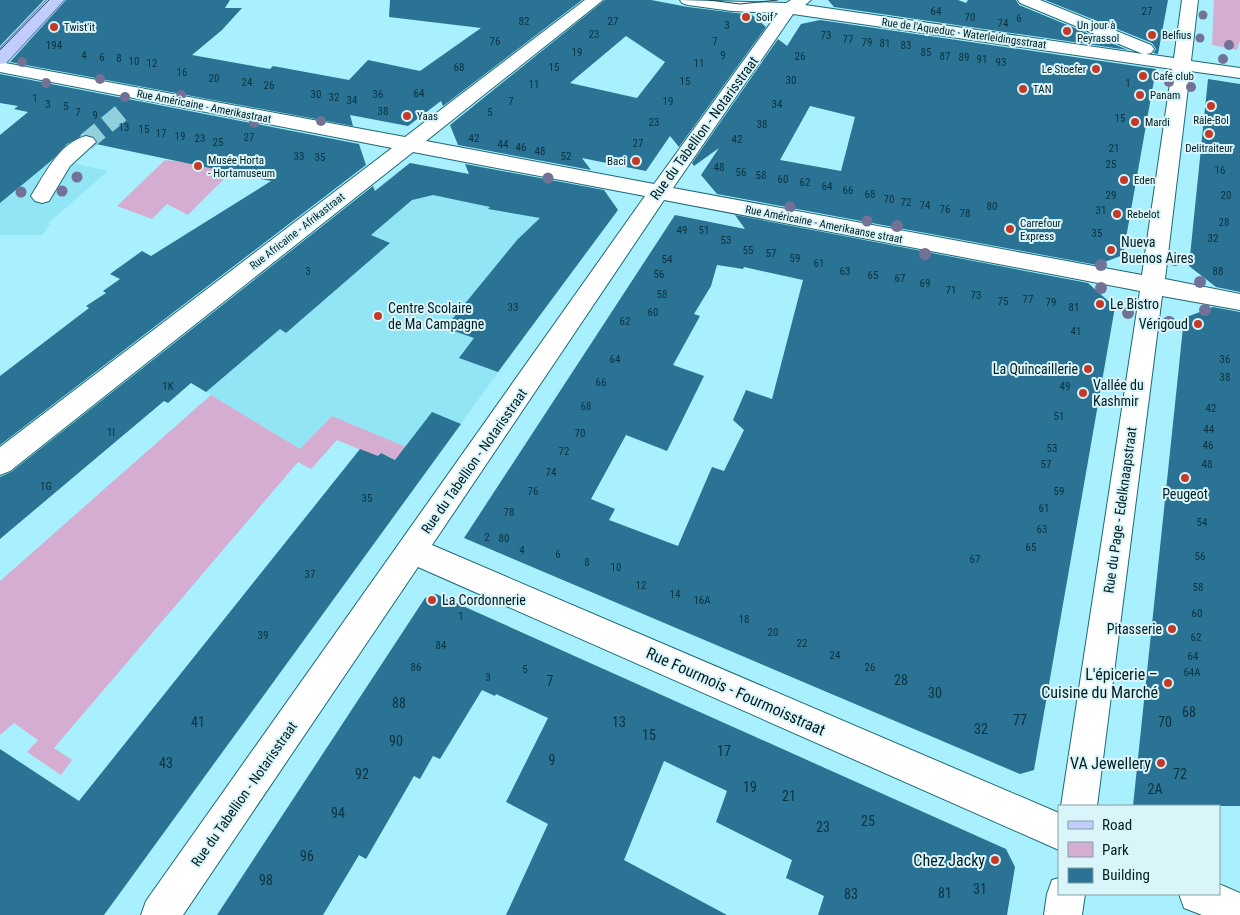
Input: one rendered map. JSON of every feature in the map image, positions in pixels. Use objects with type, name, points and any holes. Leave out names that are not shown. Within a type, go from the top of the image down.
[{"type":"main road","points":[[0,45],[45,0]]},
{"type":"main road","points":[[0,59],[56,0]]},
{"type":"street","name":"Rue Africaine - Afrikastraat","points":[[0,463],[595,0]]},
{"type":"street","name":"Rue de l'Aqueduc - Waterleidingsstraat","points":[[688,0],[732,6],[794,3],[1181,64],[1239,70]]},
{"type":"street","points":[[1026,0],[1181,64]]},
{"type":"street","name":"Rue du Page - Edelknaapstraat","points":[[1079,805],[1190,0]]},
{"type":"street","name":"Rue du Tabellion - Notarisstraat","points":[[160,915],[658,192],[794,3]]},
{"type":"street","name":"Rue Américaine - Amerikastraat","points":[[0,67],[408,145]]},
{"type":"street","points":[[128,108],[143,94]]},
{"type":"street","points":[[42,196],[62,162],[86,142]]},
{"type":"street","name":"Rue Américaine - Amerikaanse straat","points":[[408,145],[1240,302]]},
{"type":"street","name":"Rue Fourmois - Fourmoisstraat","points":[[412,550],[1058,832]]},
{"type":"street","points":[[1063,915],[1066,895]]},
{"type":"street","points":[[1200,895],[1240,912]]},
{"type":"shaded area","points":[[76,140],[95,144],[73,163],[108,171],[48,223],[50,224],[42,235],[0,235],[0,178],[9,167],[43,168]]},
{"type":"shaded area","name":"Centre Scolaire de Ma Campagne","points":[[416,164],[613,203],[617,209],[435,459],[332,416],[300,449],[159,363],[405,166]]},
{"type":"green space","points":[[1214,0],[1240,0],[1240,40],[1237,50],[1212,45]]},
{"type":"green space","points":[[165,160],[191,163],[231,172],[188,215],[167,204],[152,219],[117,206]]},
{"type":"green space","points":[[211,395],[300,449],[332,416],[435,459],[407,465],[381,453],[378,457],[337,440],[311,469],[298,462],[54,748],[72,760],[61,775],[27,752],[38,740],[14,723],[0,735],[0,581]]},
{"type":"building","points":[[0,0],[44,0],[0,46]]},
{"type":"building","points":[[66,0],[230,0],[225,8],[242,8],[222,30],[192,55],[270,69],[273,66],[349,80],[368,60],[420,71],[481,28],[389,17],[390,0],[582,0],[443,106],[441,101],[408,126],[350,115],[353,126],[10,62]]},
{"type":"building","points":[[605,0],[651,0],[752,15],[766,27],[679,147],[670,136],[646,171],[582,158],[591,170],[458,145],[450,125]],"holes":[[[626,36],[665,62],[637,98],[570,83]]]},
{"type":"building","points":[[828,0],[958,0],[966,3],[968,0],[1016,0],[1019,5],[1128,50],[834,7]]},
{"type":"building","points":[[1045,0],[1168,0],[1158,54],[1153,53],[1156,49],[1152,43]]},
{"type":"building","points":[[820,20],[1156,69],[1123,255],[1097,265],[717,194],[701,175],[719,148],[694,166],[692,163],[778,39],[787,46],[801,24]],"holes":[[[810,106],[855,117],[841,171],[780,160]]]},
{"type":"building","points":[[0,74],[359,144],[366,165],[0,445],[0,376],[89,308],[86,306],[106,293],[103,291],[120,279],[110,274],[142,251],[151,256],[271,181],[96,144],[98,142],[94,137],[85,134],[67,144],[51,161],[0,203],[0,135],[28,112],[14,109],[18,106],[0,103]]},
{"type":"building","points":[[1208,79],[1240,84],[1240,292],[1216,287],[1189,266]]},
{"type":"building","points":[[410,163],[469,174],[465,164],[604,190],[618,210],[498,372],[459,358],[474,338],[445,328],[517,240],[540,218],[488,209],[490,207],[433,195],[412,200],[371,235],[390,243],[286,333],[280,329],[206,392],[191,383],[168,403],[164,401],[0,539],[0,477],[11,472],[373,186],[375,191]]},
{"type":"building","points":[[675,215],[745,229],[735,215],[1088,283],[1115,307],[1034,770],[1020,774],[464,538]],"holes":[[[717,265],[743,269],[744,267],[803,280],[772,399],[746,390],[733,420],[744,430],[724,471],[712,467],[678,546],[609,520],[615,509],[591,499],[626,435],[667,451],[704,376],[673,365],[700,316],[694,314],[711,286]]]},
{"type":"building","points":[[1213,307],[1240,312],[1240,806],[1133,805],[1184,318]]},
{"type":"building","points":[[432,412],[461,424],[104,915],[0,915],[0,749],[79,801],[360,449],[378,456],[381,453],[395,460]]},
{"type":"building","points":[[436,594],[1006,849],[1015,867],[1007,915],[818,915],[824,896],[786,878],[792,860],[716,822],[727,791],[664,761],[624,860],[727,915],[506,915],[548,824],[506,802],[548,718],[496,694],[495,696],[482,690],[440,759],[433,756],[420,779],[414,776],[366,859],[359,855],[323,915],[217,915],[425,598]]},
{"type":"tunnel","points":[[86,142],[127,108]]},
{"type":"tram line","points":[[0,50],[49,0]]},
{"type":"tram line","points":[[709,0],[740,4],[778,0]]},
{"type":"place","name":"Soif","points":[[746,17]]},
{"type":"place","name":"Twist'it","points":[[54,27]]},
{"type":"place","name":"Un jour à Peyrassol","points":[[1067,31]]},
{"type":"place","name":"Belfius","points":[[1152,35]]},
{"type":"place","name":"Le Stoefer","points":[[1096,69]]},
{"type":"place","name":"Café club","points":[[1143,76]]},
{"type":"place","name":"TAN","points":[[1023,89]]},
{"type":"place","name":"Panam","points":[[1140,95]]},
{"type":"place","name":"Râle-Bol","points":[[1211,106]]},
{"type":"place","name":"Yaas","points":[[407,116]]},
{"type":"place","name":"Mardi","points":[[1135,122]]},
{"type":"place","name":"Delitraiteur","points":[[1209,134]]},
{"type":"place","name":"Baci","points":[[636,161]]},
{"type":"place","name":"Musée Horta - Hortamuseum","points":[[198,166]]},
{"type":"place","name":"Eden","points":[[1124,180]]},
{"type":"place","name":"Rebelot","points":[[1117,214]]},
{"type":"place","name":"Carrefour Express","points":[[1010,229]]},
{"type":"place","name":"Nueva Buenos Aires","points":[[1111,250]]},
{"type":"place","name":"Le Bistro","points":[[1100,304]]},
{"type":"place","name":"Centre Scolaire de Ma Campagne","points":[[378,316]]},
{"type":"place","name":"Vérigoud","points":[[1198,324]]},
{"type":"place","name":"La Quincaillerie","points":[[1088,369]]},
{"type":"place","name":"Vallée du Kashmir","points":[[1083,393]]},
{"type":"place","name":"Peugeot","points":[[1185,478]]},
{"type":"place","name":"La Cordonnerie","points":[[432,600]]},
{"type":"place","name":"Pitasserie","points":[[1172,629]]},
{"type":"place","name":"L'épicerie – Cuisine du Marché","points":[[1168,683]]},
{"type":"place","name":"VA Jewellery","points":[[1161,763]]},
{"type":"place","name":"Chez Jacky","points":[[995,860]]}]
